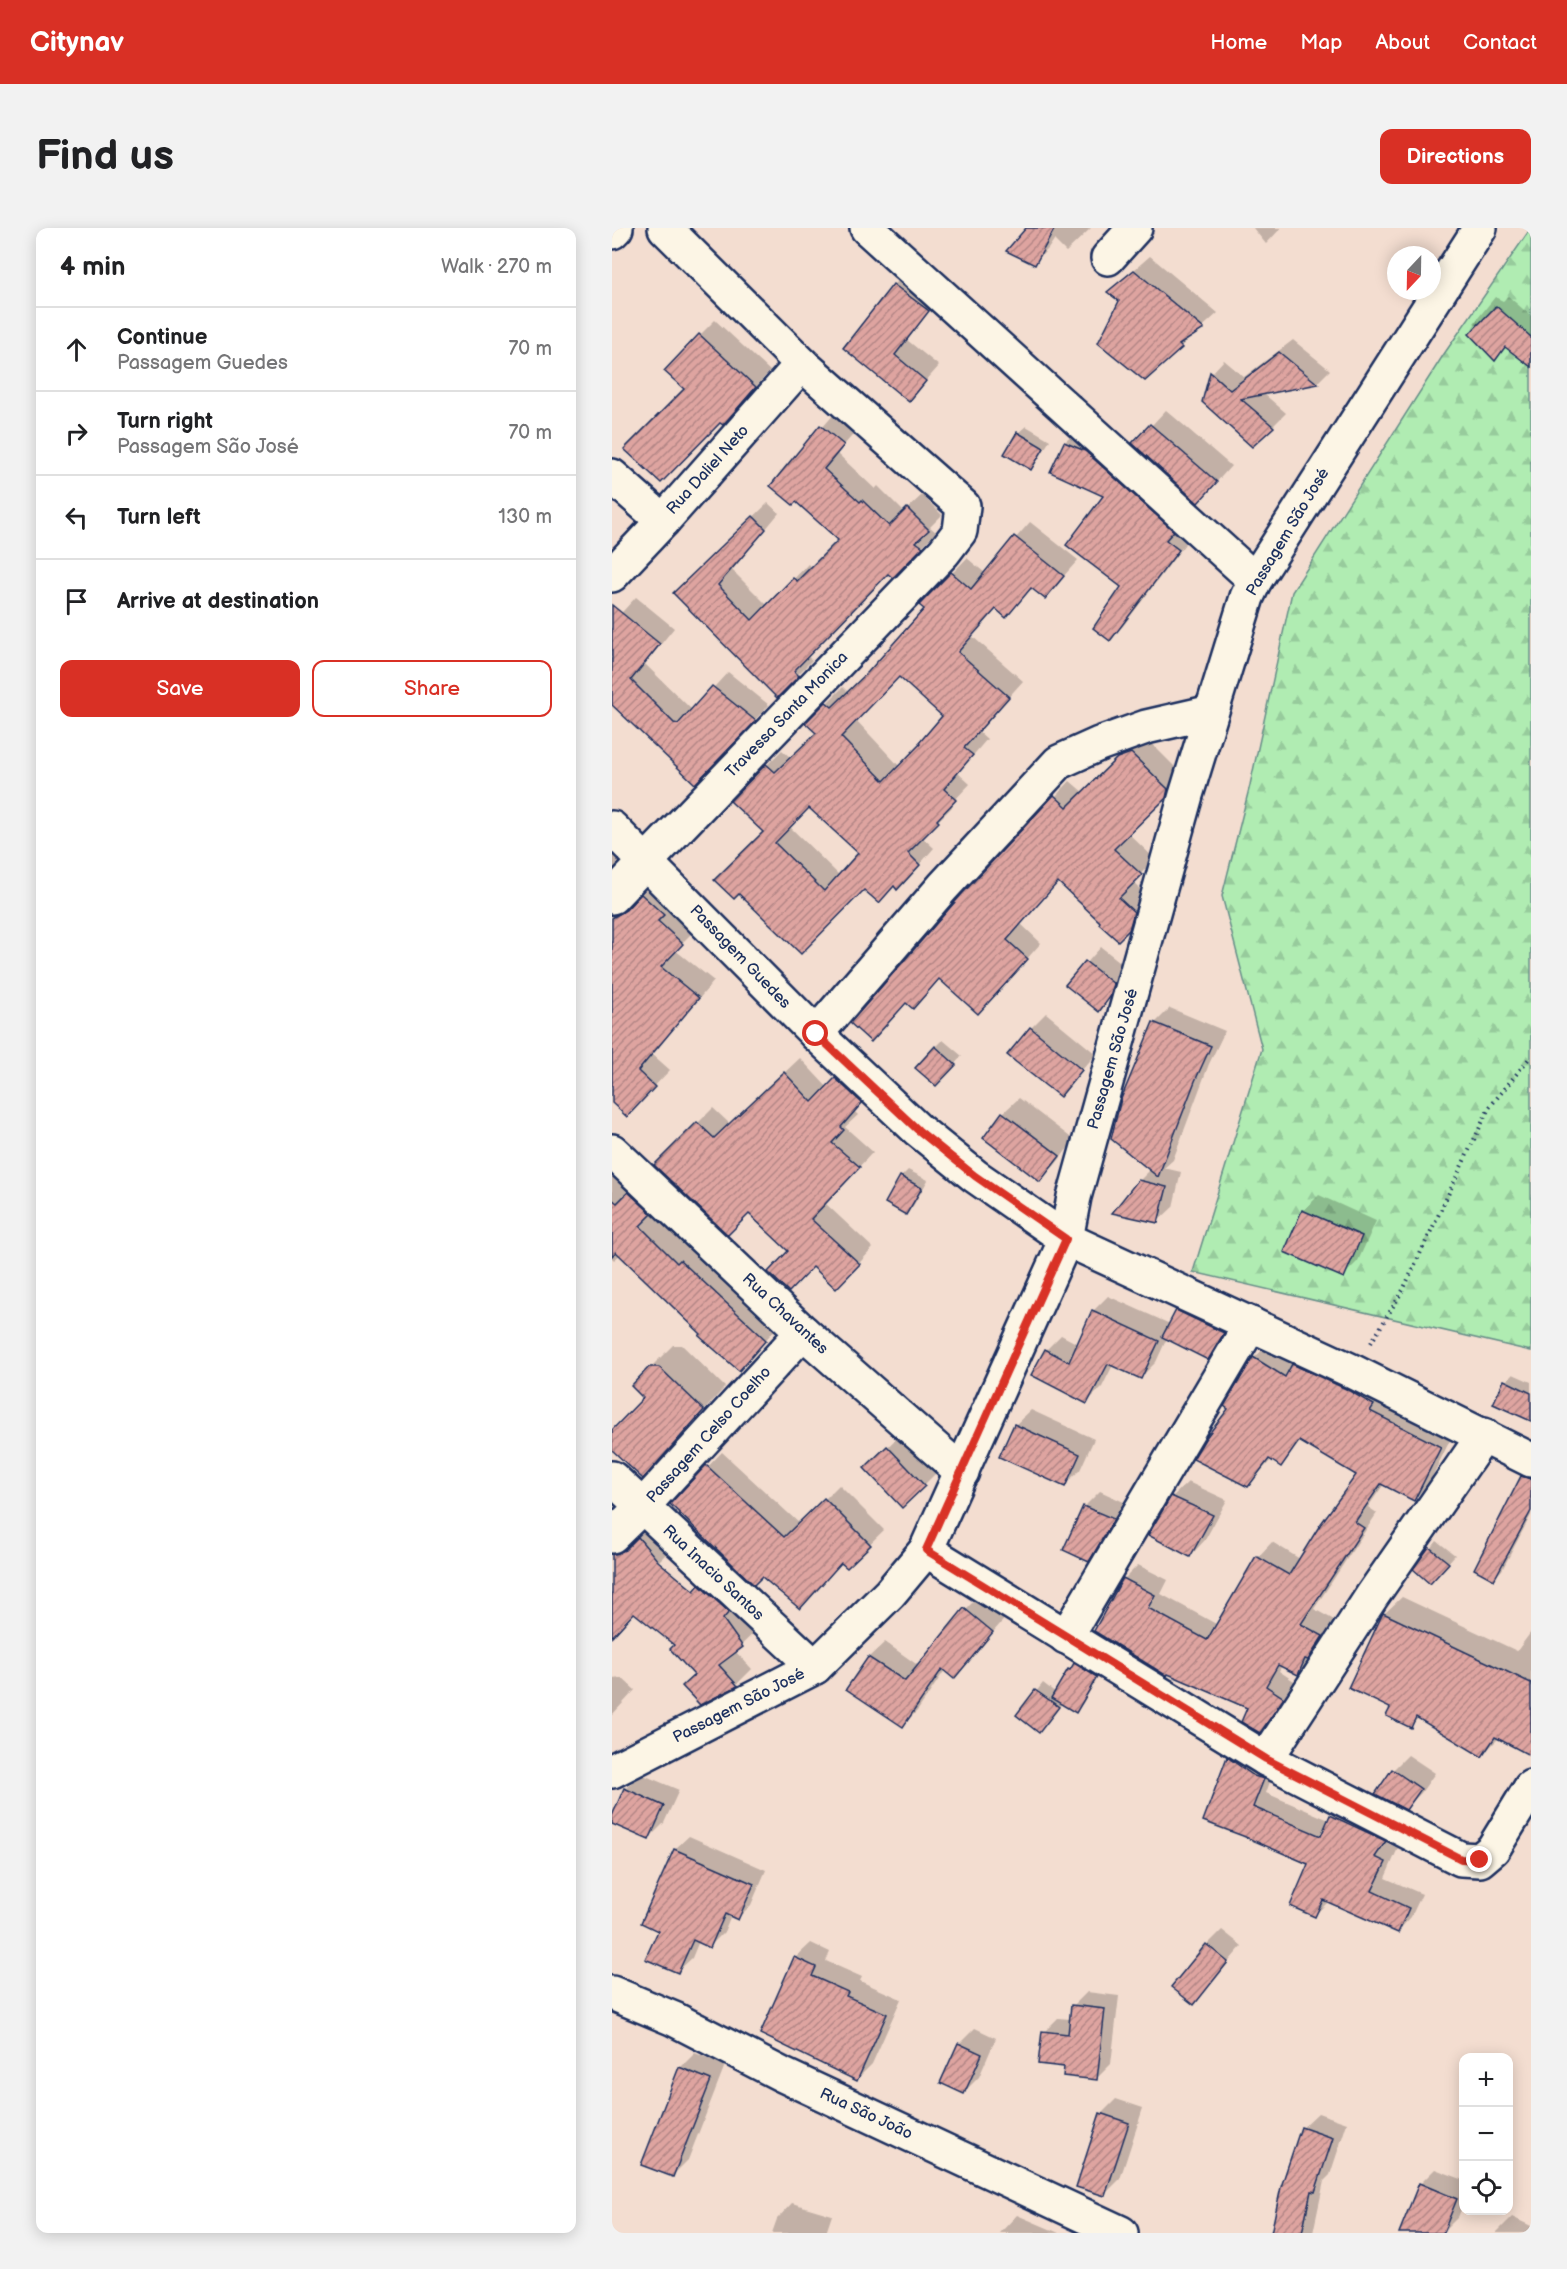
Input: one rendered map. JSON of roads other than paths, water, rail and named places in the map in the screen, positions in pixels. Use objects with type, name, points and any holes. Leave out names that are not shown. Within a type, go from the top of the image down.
[{"type":"street","points":[[612,232],[616,228]]},
{"type":"street","points":[[664,228],[802,364]]},
{"type":"street","points":[[867,228],[1255,580]]},
{"type":"street","points":[[1107,258],[1135,228]]},
{"type":"street","name":"Passagem São José","points":[[612,1772],[814,1667],[890,1593],[926,1550],[1066,1239],[1077,1186],[1211,712],[1247,597],[1255,580],[1480,228]]},
{"type":"street","name":"Rua Daliel Neto","points":[[612,575],[802,364]]},
{"type":"street","name":"Travessa Santa Monica","points":[[612,897],[937,560],[960,531],[963,506],[802,364]]},
{"type":"street","points":[[612,476],[663,521]]},
{"type":"street","points":[[816,1034],[943,887],[1059,762],[1146,727],[1211,712]]},
{"type":"street","name":"Passagem Guedes","points":[[612,828],[816,1034],[918,1130],[975,1176],[1066,1239],[1354,1372],[1531,1460]]},
{"type":"street","name":"Rua Chavantes","points":[[612,1151],[803,1332],[962,1472]]},
{"type":"street","points":[[1066,1637],[1251,1324]]},
{"type":"street","name":"Passagem Celso Coelho","points":[[612,1536],[642,1507],[803,1332]]},
{"type":"street","points":[[1266,1759],[1372,1596],[1484,1436]]},
{"type":"street","name":"Rua Inacio Santos","points":[[612,1478],[814,1667]]},
{"type":"street","points":[[926,1550],[1266,1759],[1461,1859],[1480,1860],[1493,1849],[1531,1787]]},
{"type":"street","name":"Rua São João","points":[[612,1994],[674,2019],[783,2075],[1121,2233]]}]
